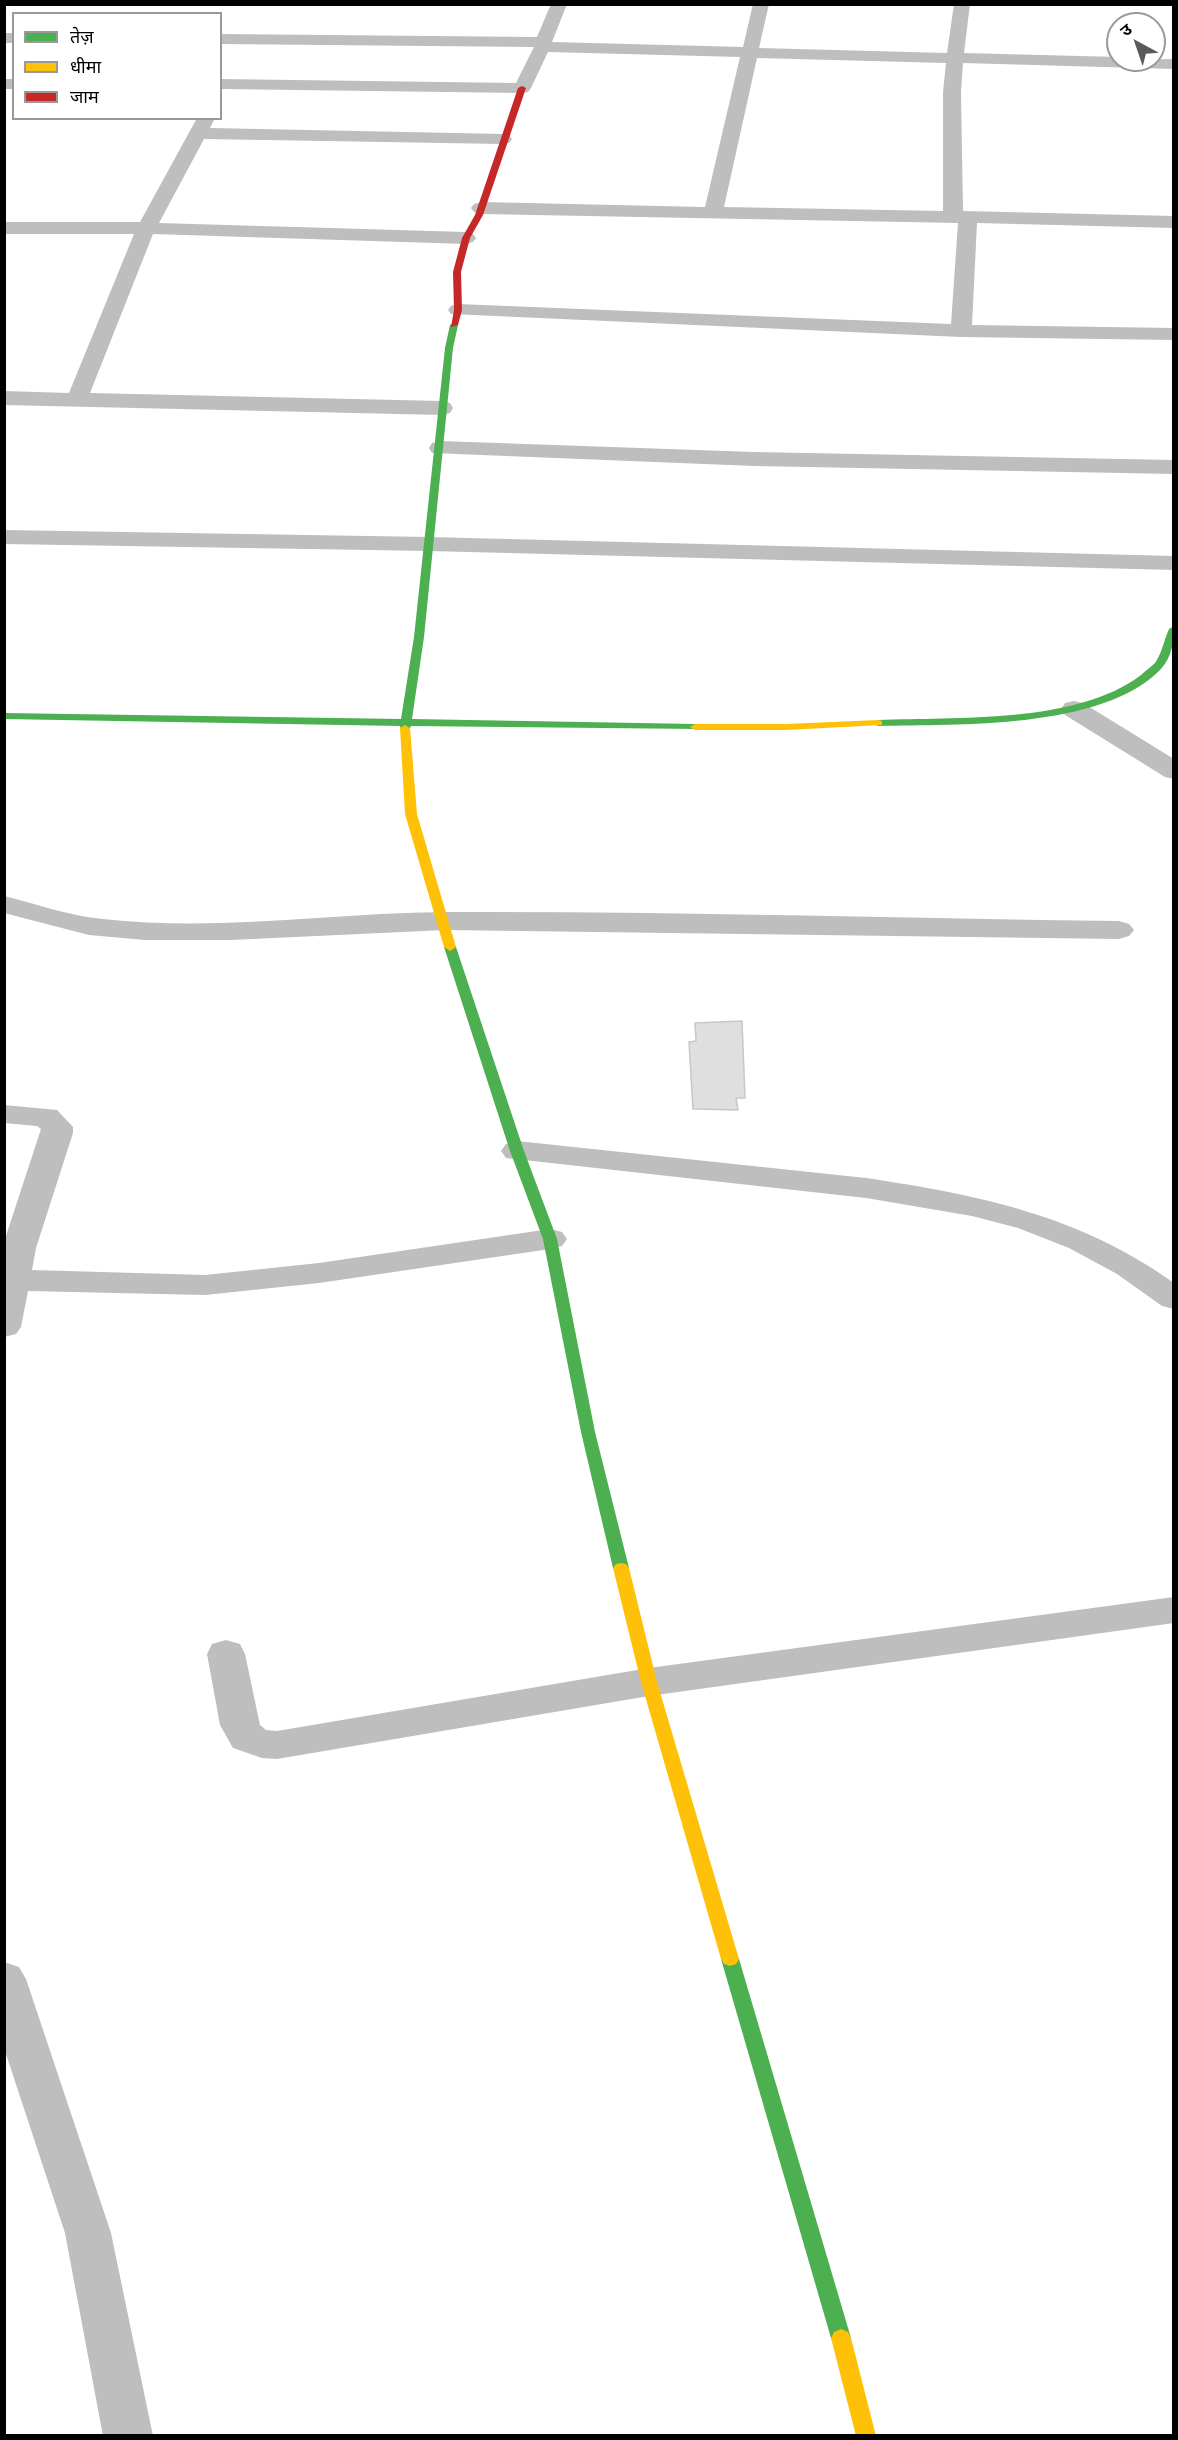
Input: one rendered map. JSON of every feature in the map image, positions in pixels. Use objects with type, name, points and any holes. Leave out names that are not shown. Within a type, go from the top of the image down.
[{"type":"street","points":[[559,4],[522,88],[481,208],[466,238],[457,272],[458,310],[449,348],[419,637],[405,721],[411,814],[441,921],[517,1150],[550,1239],[588,1432],[649,1682],[839,2329],[866,2436]]},
{"type":"street","points":[[713,212],[761,4]]},
{"type":"street","points":[[961,332],[961,217],[952,92],[962,4]]},
{"type":"street","points":[[222,40],[243,52],[542,44],[750,54],[1173,64]]},
{"type":"street","points":[[243,52],[223,88],[522,88]]},
{"type":"street","points":[[77,399],[146,228],[201,126],[503,139]]},
{"type":"street","points":[[481,208],[1173,222]]},
{"type":"street","points":[[4,228],[146,228],[466,238]]},
{"type":"street","points":[[458,310],[961,332],[1173,334]]},
{"type":"street","points":[[4,398],[442,408]]},
{"type":"street","points":[[440,448],[743,458],[1173,467]]},
{"type":"street","points":[[4,537],[429,544],[1173,563]]},
{"type":"street","points":[[4,716],[405,721],[581,726],[786,727],[1022,716],[1074,709],[1110,698],[1145,677],[1159,665],[1173,629]]},
{"type":"street","points":[[1074,709],[1173,771]]},
{"type":"street","points":[[4,904],[56,921],[136,931],[193,932],[441,921],[1119,930]]},
{"type":"street","points":[[4,1114],[46,1117],[57,1127],[9,1280],[4,1328]]},
{"type":"street","points":[[517,1150],[913,1193],[1002,1213],[1065,1235],[1104,1252],[1171,1293]]},
{"type":"street","points":[[9,1280],[205,1285],[319,1273],[550,1239]]},
{"type":"street","points":[[226,1654],[240,1725],[247,1738],[262,1744],[277,1744],[649,1682],[1173,1610]]},
{"type":"street","points":[[4,1979],[88,2232],[128,2436]]},
{"type":"building","points":[[742,1021],[745,1098],[736,1098],[738,1110],[693,1109],[689,1042],[696,1041],[695,1023]]},
{"type":"traffic: fast","points":[[405,728],[419,637],[449,348],[454,325]]},
{"type":"traffic: fast","points":[[878,723],[1026,716],[1065,710],[1100,700],[1132,686],[1157,667],[1165,654],[1174,629]]},
{"type":"traffic: fast","points":[[4,716],[695,727]]},
{"type":"traffic: fast","points":[[450,947],[517,1151],[550,1239],[588,1432],[621,1568]]},
{"type":"traffic: fast","points":[[730,1959],[841,2338]]},
{"type":"traffic: slow","points":[[695,727],[786,727],[878,723]]},
{"type":"traffic: slow","points":[[405,728],[411,814],[450,947]]},
{"type":"traffic: slow","points":[[621,1568],[649,1682],[730,1959]]},
{"type":"traffic: slow","points":[[841,2338],[866,2436]]},
{"type":"traffic: jam","points":[[454,325],[458,310],[457,272],[466,238],[479,215],[522,88]]}]
